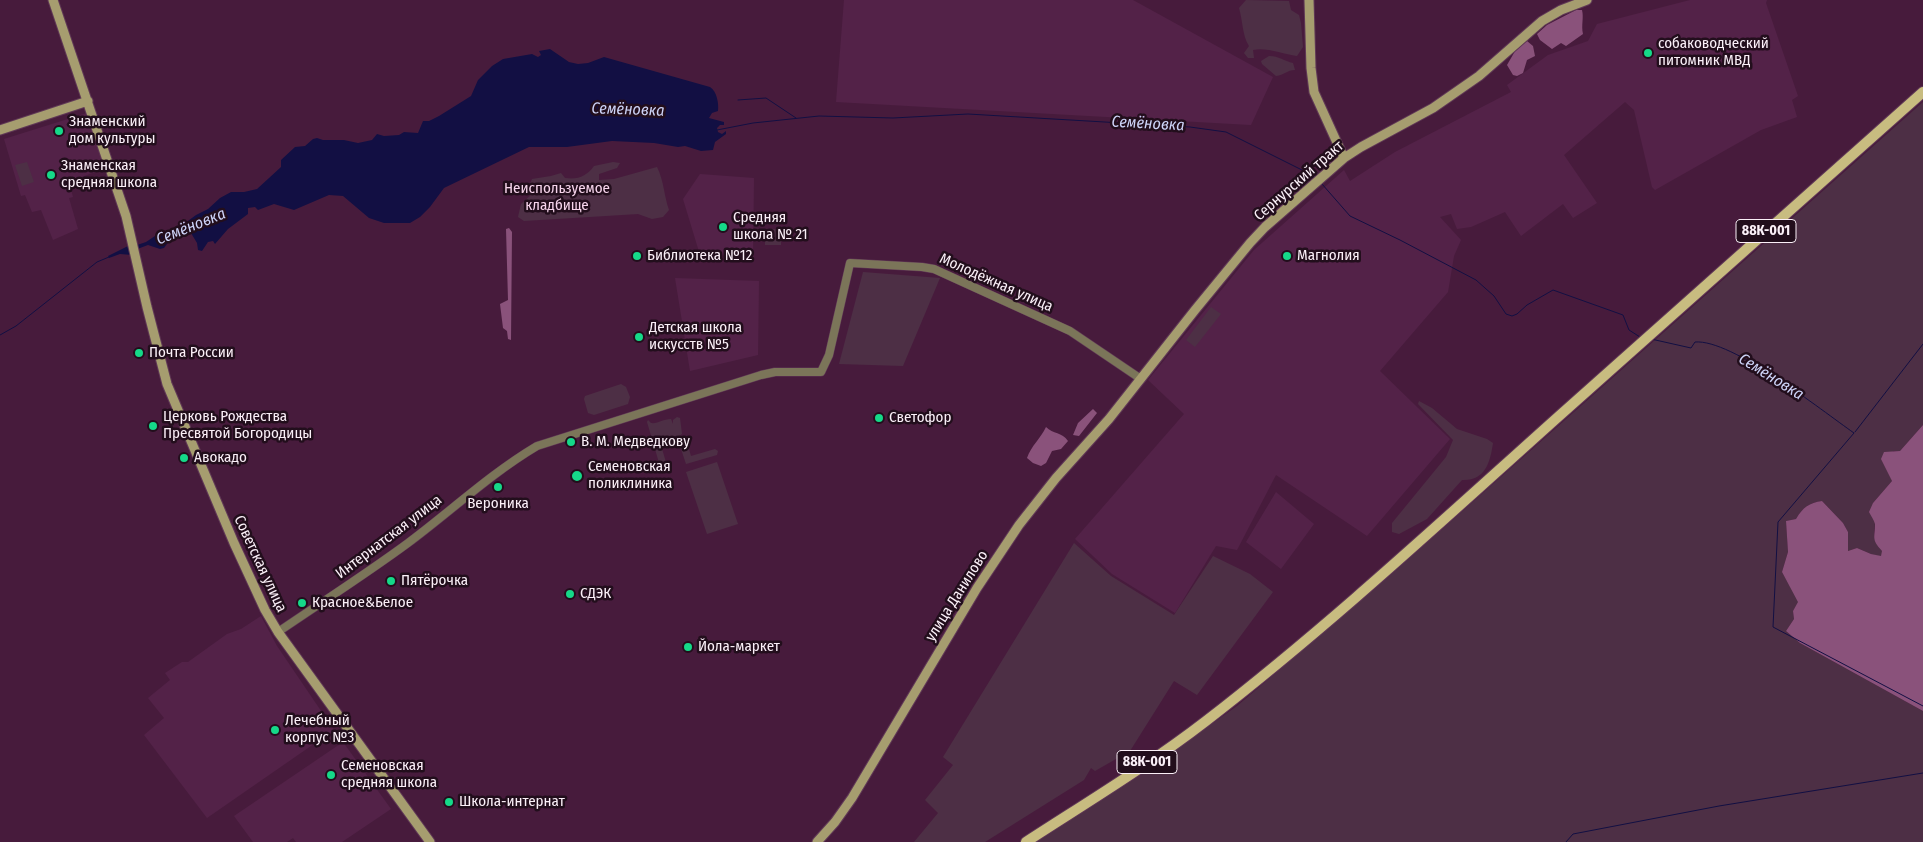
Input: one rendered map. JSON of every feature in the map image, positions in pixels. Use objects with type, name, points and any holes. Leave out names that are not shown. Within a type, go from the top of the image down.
[{"type":"main road","name":"Советская улица","points":[[53,0],[132,238],[149,316],[168,384],[231,537],[265,610],[278,632],[430,842]]},
{"type":"main road","points":[[1309,0],[1312,82],[1320,107],[1344,158]]},
{"type":"main road","name":"Сернурский тракт","points":[[1141,379],[1250,243],[1265,227],[1344,158],[1433,108],[1479,76],[1542,21],[1561,10],[1587,0]]},
{"type":"main road","name":"88К-001","points":[[1026,842],[1126,777],[1204,723],[1285,658],[1384,573],[1639,343],[1923,92]]},
{"type":"main road","points":[[0,130],[88,101]]},
{"type":"main road","name":"улица Данилово","points":[[817,842],[836,822],[852,798],[972,597],[1002,551],[1056,478],[1141,379]]},
{"type":"street","name":"Молодёжная улица","points":[[850,263],[934,269],[1070,331],[1141,379]]},
{"type":"street","name":"Интернатская улица","points":[[278,632],[383,561],[513,460],[537,446],[761,375],[782,372],[821,372],[829,355],[850,263]]},
{"type":"shaded area","points":[[844,0],[1133,0],[1273,77],[1251,125],[836,102]]},
{"type":"shaded area","points":[[1690,0],[1767,0],[1766,3],[1798,96],[1792,100],[1797,117],[1761,130],[1655,190],[1652,187],[1634,110],[1625,102],[1564,155],[1597,203],[1573,218],[1563,204],[1521,236],[1505,212],[1471,227],[1457,229],[1451,214],[1440,217],[1461,240],[1454,256],[1448,292],[1380,371],[1450,439],[1367,536],[1276,475],[1237,550],[1216,546],[1175,613],[1112,574],[1075,539],[1184,414],[1148,380],[1254,250],[1344,170],[1350,181],[1395,152],[1511,92],[1507,85],[1548,55],[1588,41],[1597,24]]},
{"type":"shaded area","points":[[1576,10],[1582,10],[1583,34],[1566,46],[1561,43],[1552,49],[1540,40],[1537,34],[1547,25]]},
{"type":"shaded area","points":[[1527,41],[1533,46],[1535,56],[1527,60],[1523,73],[1517,76],[1513,75],[1507,65],[1518,46]]},
{"type":"shaded area","name":"Знаменская средняя школа","points":[[87,113],[105,168],[69,182],[73,197],[69,198],[78,229],[53,240],[41,210],[32,212],[25,195],[21,196],[4,139]]},
{"type":"shaded area","name":"Средняя школа № 21","points":[[700,174],[754,178],[753,256],[700,255],[683,199]]},
{"type":"shaded area","points":[[509,228],[512,232],[511,340],[508,339],[507,331],[503,328],[500,304],[508,300],[506,229]]},
{"type":"shaded area","points":[[675,278],[759,281],[758,355],[690,371]]},
{"type":"shaded area","points":[[1093,409],[1097,413],[1079,436],[1073,435],[1078,423]]},
{"type":"shaded area","points":[[1923,425],[1923,711],[1800,643],[1786,631],[1794,619],[1793,611],[1798,602],[1782,572],[1788,552],[1786,521],[1796,519],[1807,506],[1822,501],[1843,523],[1848,532],[1848,551],[1857,548],[1881,556],[1882,551],[1874,538],[1875,524],[1869,512],[1873,503],[1892,481],[1881,459],[1884,452],[1900,451]]},
{"type":"shaded area","points":[[1046,427],[1063,436],[1068,441],[1061,449],[1052,451],[1046,463],[1041,466],[1027,458]]},
{"type":"shaded area","points":[[1276,492],[1314,524],[1281,569],[1246,542]]},
{"type":"shaded area","points":[[261,616],[277,646],[334,730],[207,818],[144,735],[164,718],[148,698],[170,680],[165,673],[182,662],[188,662],[227,634],[241,629]]},
{"type":"shaded area","name":"Семеновская средняя школа","points":[[343,742],[391,809],[342,842],[296,842],[293,838],[287,842],[253,842],[234,816]]},
{"type":"green space","points":[[1246,0],[1289,1],[1291,10],[1299,15],[1301,23],[1303,47],[1297,56],[1258,49],[1253,50],[1254,58],[1248,58],[1244,53],[1249,46],[1244,33],[1239,8]]},
{"type":"green space","points":[[1269,56],[1293,63],[1295,70],[1276,76],[1262,64],[1261,61]]},
{"type":"green space","points":[[1923,102],[1923,425],[1900,451],[1893,451],[1889,473],[1892,481],[1873,503],[1874,536],[1876,543],[1882,551],[1882,557],[1857,548],[1848,551],[1848,532],[1843,523],[1822,501],[1807,506],[1796,519],[1786,521],[1788,552],[1782,572],[1799,602],[1793,611],[1794,619],[1786,631],[1800,643],[1923,711],[1923,842],[1036,842],[1148,769],[1237,706],[1395,571]]},
{"type":"green space","points":[[27,162],[34,182],[22,186],[15,165]]},
{"type":"green space","name":"Неиспользуемое кладбище","points":[[613,162],[620,163],[617,168],[599,174],[599,180],[614,179],[657,167],[669,210],[663,217],[652,219],[638,214],[524,221],[518,217],[521,204],[531,195],[529,186],[532,179],[561,173],[565,178],[578,178],[585,175],[594,166]]},
{"type":"green space","points":[[758,216],[780,217],[779,225],[757,224]]},
{"type":"green space","points":[[765,229],[781,229],[781,245],[765,245]]},
{"type":"green space","points":[[863,272],[940,278],[903,366],[839,364]]},
{"type":"green space","points":[[1211,307],[1221,314],[1195,347],[1186,340]]},
{"type":"green space","points":[[621,384],[626,387],[630,397],[628,404],[594,415],[588,413],[584,399],[585,396]]},
{"type":"green space","points":[[1419,401],[1432,408],[1457,429],[1487,439],[1493,443],[1488,464],[1481,474],[1470,480],[1462,480],[1427,519],[1399,534],[1392,532],[1392,523],[1446,457],[1453,440],[1418,404]]},
{"type":"green space","points":[[677,417],[680,418],[682,434],[678,437],[686,439],[691,456],[715,449],[718,451],[717,455],[686,464],[678,440],[671,439],[660,442],[668,469],[666,473],[662,473],[647,422],[648,420],[654,423],[671,419],[673,424],[673,420]]},
{"type":"green space","points":[[717,462],[738,524],[707,534],[686,472]]},
{"type":"green space","points":[[1074,543],[1111,576],[1174,615],[1213,556],[1250,574],[1273,592],[1197,695],[1174,681],[1130,751],[1095,771],[1091,768],[1084,780],[985,842],[914,842],[938,813],[925,800],[953,765],[943,757]]},
{"type":"water","points":[[550,49],[569,62],[578,64],[588,63],[604,57],[710,87],[718,101],[718,111],[712,113],[709,118],[724,122],[724,125],[720,125],[717,128],[718,132],[722,134],[726,131],[726,134],[715,142],[713,150],[701,151],[685,146],[612,141],[567,147],[529,147],[444,188],[430,207],[420,217],[410,223],[384,223],[369,218],[343,196],[329,195],[294,210],[274,204],[258,210],[255,207],[248,208],[248,214],[228,229],[215,244],[213,241],[208,242],[202,251],[198,250],[197,243],[191,233],[192,229],[190,228],[187,232],[170,240],[164,248],[160,249],[148,245],[132,251],[132,255],[120,254],[109,258],[108,256],[130,245],[131,247],[146,242],[158,234],[177,229],[231,192],[257,189],[281,167],[281,160],[295,147],[305,146],[313,139],[344,140],[358,143],[372,140],[377,134],[384,136],[399,135],[404,132],[418,133],[423,121],[429,121],[439,116],[471,96],[478,80],[492,66],[503,59],[532,54],[538,57],[541,55],[539,51]]},
{"type":"waterway","points":[[738,100],[766,98],[796,118]]},
{"type":"waterway","name":"Семёновка","points":[[717,130],[753,123],[819,116],[893,118],[968,114],[1190,127],[1226,132],[1316,177]]},
{"type":"waterway","name":"Семёновка","points":[[1322,184],[1350,216],[1476,280],[1494,296],[1506,314],[1512,316],[1517,314],[1527,305],[1553,290],[1623,315],[1629,330],[1640,337]]},
{"type":"waterway","name":"Семёновка","points":[[0,335],[16,326],[97,262],[109,257]]},
{"type":"waterway","name":"Семёновка","points":[[1651,339],[1691,348],[1695,342],[1711,344],[1731,352],[1753,363],[1799,393],[1854,433],[1778,522],[1773,627],[1923,706]]},
{"type":"waterway","points":[[1855,432],[1923,344]]},
{"type":"waterway","points":[[1566,842],[1573,834],[1719,806],[1923,773]]},
{"type":"place","name":"собаководческий питомник МВД","points":[[1648,53]]},
{"type":"place","name":"Знаменский дом культуры","points":[[59,131]]},
{"type":"place","name":"Знаменская средняя школа","points":[[51,175]]},
{"type":"place","name":"Средняя школа № 21","points":[[723,227]]},
{"type":"place","name":"Библиотека №12","points":[[637,256]]},
{"type":"place","name":"Магнолия","points":[[1287,256]]},
{"type":"place","name":"Детская школа искусств №5","points":[[639,337]]},
{"type":"place","name":"Почта России","points":[[139,353]]},
{"type":"place","name":"Светофор","points":[[879,418]]},
{"type":"place","name":"Церковь Рождества Пресвятой Богородицы","points":[[153,426]]},
{"type":"place","name":"В. М. Медведкову","points":[[571,442]]},
{"type":"place","name":"Авокадо","points":[[184,458]]},
{"type":"place","name":"Семеновская поликлиника","points":[[577,476]]},
{"type":"place","name":"Вероника","points":[[498,487]]},
{"type":"place","name":"Пятёрочка","points":[[391,581]]},
{"type":"place","name":"СДЭК","points":[[570,594]]},
{"type":"place","name":"Красное&Белое","points":[[302,603]]},
{"type":"place","name":"Йола-маркет","points":[[688,647]]},
{"type":"place","name":"Лечебный корпус №3","points":[[275,730]]},
{"type":"place","name":"Семеновская средняя школа","points":[[331,775]]},
{"type":"place","name":"Школа-интернат","points":[[449,802]]}]
